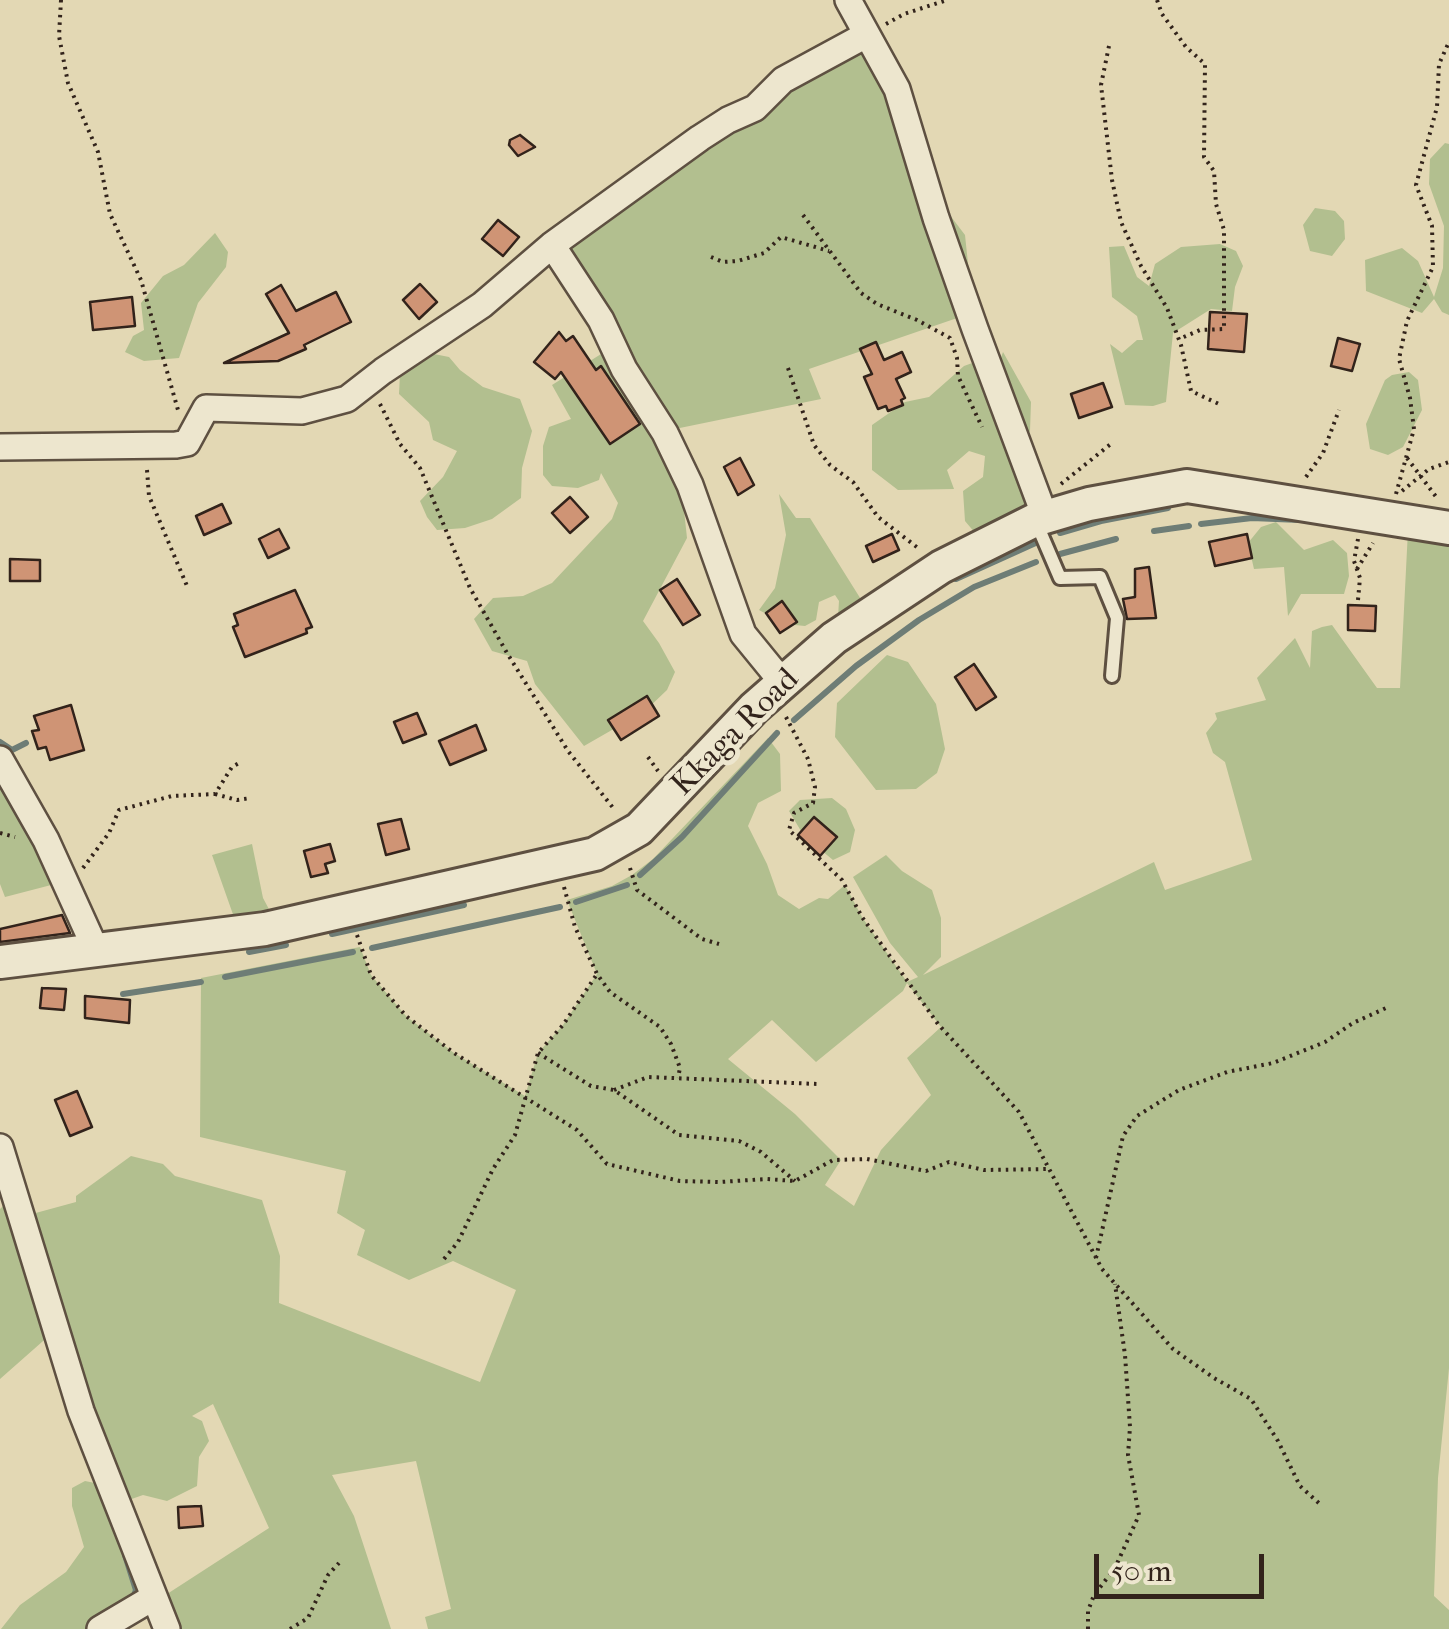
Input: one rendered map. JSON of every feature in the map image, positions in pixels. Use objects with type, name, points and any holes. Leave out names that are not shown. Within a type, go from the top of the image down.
[{"type":"street","points":[[848,0],[896,89],[936,218],[1042,514]]},
{"type":"street","points":[[0,447],[187,443],[206,408],[302,410],[347,400],[482,305],[552,245],[700,138],[755,108],[783,80],[866,35]]},
{"type":"street","points":[[552,245],[601,320],[624,370],[665,433],[690,485],[743,634],[776,688]]},
{"type":"street","name":"Kkaga Road","points":[[0,962],[265,929],[595,854],[626,836],[674,795],[776,688],[834,638],[941,567],[1042,514],[1187,486],[1310,506],[1381,507],[1445,516]]},
{"type":"street","points":[[0,759],[46,840],[96,950]]},
{"type":"street","points":[[0,1153],[80,1411],[167,1629]]},
{"type":"street","points":[[100,1629],[154,1597]]},
{"type":"lane","points":[[1042,514],[1060,578],[1100,577],[1117,618],[1112,676]]},
{"type":"path","points":[[61,0],[60,36],[68,83],[98,152],[110,214],[141,280],[187,443]]},
{"type":"path","points":[[866,35],[904,14],[946,0]]},
{"type":"path","points":[[1157,0],[1162,14],[1186,47],[1205,64],[1204,157],[1214,171],[1216,204],[1224,230],[1224,329],[1200,330],[1179,339]]},
{"type":"path","points":[[1358,600],[1360,578],[1354,561],[1355,549],[1408,458],[1414,429],[1399,359],[1407,320],[1432,267],[1432,226],[1416,184],[1437,107],[1439,64],[1449,42]]},
{"type":"path","points":[[1108,46],[1101,86],[1121,222],[1141,266],[1167,308],[1191,391],[1219,404]]},
{"type":"path","points":[[804,215],[861,292],[877,304],[950,338],[958,358],[958,376],[982,427]]},
{"type":"path","points":[[711,257],[738,262],[764,253],[781,237],[829,252]]},
{"type":"path","points":[[788,368],[814,445],[830,465],[853,482],[878,517],[941,567]]},
{"type":"path","points":[[364,386],[420,468],[470,588],[507,652],[568,752],[626,836],[637,890],[702,939],[719,944]]},
{"type":"path","points":[[1310,506],[1305,474],[1324,453],[1339,410]]},
{"type":"path","points":[[1042,514],[1067,478],[1112,443]]},
{"type":"path","points":[[145,445],[149,496],[187,586]]},
{"type":"path","points":[[1408,458],[1445,516]]},
{"type":"path","points":[[1381,507],[1421,475],[1449,462]]},
{"type":"path","points":[[776,688],[815,788],[813,802],[794,813],[789,830],[842,880],[862,917],[938,1024],[1019,1112],[1096,1258],[1114,1284],[1173,1348],[1251,1399],[1300,1486],[1322,1506]]},
{"type":"path","points":[[214,794],[232,768],[241,762]]},
{"type":"path","points":[[68,888],[109,832],[119,810],[172,796],[214,794],[237,800],[250,798]]},
{"type":"path","points":[[558,863],[576,927],[597,974],[610,992],[660,1028],[672,1044],[680,1068],[678,1078]]},
{"type":"path","points":[[352,911],[371,975],[406,1016],[454,1053],[577,1130],[607,1164],[680,1181],[795,1181],[833,1160],[868,1159],[926,1171],[949,1162],[984,1170],[1050,1169]]},
{"type":"path","points":[[444,1259],[458,1242],[492,1169],[515,1135],[538,1053],[564,1025],[597,974]]},
{"type":"path","points":[[1096,1258],[1123,1136],[1137,1116],[1179,1090],[1227,1072],[1273,1063],[1325,1042],[1386,1008]]},
{"type":"path","points":[[538,1053],[590,1086],[614,1090],[680,1135],[739,1141],[761,1152],[795,1181]]},
{"type":"path","points":[[614,1090],[648,1077],[818,1084]]},
{"type":"path","points":[[1088,1629],[1088,1611],[1094,1594],[1115,1568],[1139,1516],[1128,1455],[1125,1355],[1114,1284]]},
{"type":"path","points":[[290,1629],[308,1618],[328,1574],[339,1563]]},
{"type":"green space","points":[[863,50],[946,210],[965,235],[969,273],[956,296],[963,316],[809,369],[821,399],[670,430],[558,245],[791,85]]},
{"type":"green space","points":[[1445,143],[1449,144],[1449,315],[1442,312],[1434,299],[1422,313],[1366,291],[1365,260],[1402,248],[1418,261],[1434,297],[1443,268],[1444,226],[1429,184],[1430,159]]},
{"type":"green space","points":[[1315,208],[1335,211],[1344,221],[1345,239],[1332,256],[1310,251],[1303,225]]},
{"type":"green space","points":[[215,233],[228,252],[226,267],[198,303],[179,358],[144,361],[125,352],[133,336],[144,330],[141,303],[163,276],[184,265]]},
{"type":"green space","points":[[1220,244],[1236,251],[1243,266],[1232,311],[1211,309],[1173,333],[1166,402],[1153,406],[1125,405],[1110,344],[1122,353],[1137,340],[1143,340],[1137,316],[1112,297],[1109,247],[1124,246],[1137,277],[1149,286],[1155,264],[1181,247]]},
{"type":"green space","points":[[609,349],[644,408],[683,501],[687,538],[643,621],[675,672],[667,690],[645,711],[584,746],[535,684],[527,661],[492,651],[474,619],[493,598],[523,596],[552,583],[612,519],[618,503],[601,473],[599,480],[578,488],[552,486],[543,475],[543,446],[549,427],[571,419],[552,385]]},
{"type":"green space","points":[[1003,352],[1031,402],[1030,431],[1014,456],[1028,498],[1027,520],[981,540],[965,521],[963,491],[983,477],[985,456],[969,451],[947,470],[954,489],[898,490],[872,470],[872,425],[905,402],[929,397],[964,366],[975,362],[996,372]]},
{"type":"green space","points":[[434,354],[449,357],[483,387],[520,399],[532,431],[522,468],[521,498],[492,519],[465,528],[437,530],[427,517],[420,501],[443,477],[457,451],[433,440],[429,422],[399,394],[400,374]]},
{"type":"green space","points":[[1409,372],[1418,380],[1422,410],[1403,447],[1388,455],[1370,449],[1366,424],[1385,380]]},
{"type":"green space","points":[[779,494],[796,518],[810,518],[867,609],[838,617],[839,601],[835,595],[819,602],[816,620],[805,626],[785,624],[759,610],[775,588],[786,535]]},
{"type":"green space","points":[[1276,522],[1304,550],[1333,540],[1347,553],[1349,576],[1344,594],[1301,594],[1288,616],[1284,567],[1254,569],[1248,543],[1261,527]]},
{"type":"green space","points":[[1408,530],[1449,536],[1449,1368],[1438,1478],[1434,1596],[1449,1610],[1449,1629],[428,1629],[425,1617],[451,1609],[416,1461],[332,1475],[354,1516],[391,1629],[177,1629],[164,1596],[269,1528],[213,1404],[192,1416],[202,1421],[209,1441],[199,1457],[197,1486],[167,1501],[143,1495],[123,1502],[32,1214],[76,1202],[76,1196],[131,1156],[163,1164],[175,1176],[262,1200],[280,1256],[279,1303],[480,1382],[516,1290],[453,1261],[409,1280],[357,1255],[365,1230],[337,1213],[346,1171],[200,1137],[201,978],[360,947],[371,975],[406,1016],[454,1053],[525,1096],[538,1053],[563,1025],[597,974],[567,900],[612,886],[653,859],[768,738],[780,754],[781,791],[758,803],[748,826],[778,895],[799,909],[819,898],[828,899],[845,885],[907,982],[918,977],[890,943],[853,877],[886,855],[902,871],[932,890],[941,918],[941,957],[923,975],[1154,862],[1165,890],[1252,860],[1225,762],[1213,753],[1206,733],[1217,719],[1215,713],[1266,700],[1257,678],[1295,638],[1310,668],[1312,631],[1332,625],[1377,688],[1400,688]],"holes":[[[907,983],[941,1027],[907,1058],[931,1095],[881,1150],[854,1206],[825,1185],[841,1160],[795,1114],[728,1059],[772,1020],[816,1062],[903,991]]]},
{"type":"green space","points":[[887,655],[908,662],[936,704],[945,749],[937,773],[916,789],[876,790],[835,737],[837,703]]},
{"type":"green space","points":[[0,777],[55,884],[5,897],[0,884]]},
{"type":"green space","points":[[832,798],[846,809],[855,830],[850,852],[833,860],[804,836],[789,811],[800,800]]},
{"type":"green space","points":[[252,844],[263,898],[287,943],[247,954],[212,855]]},
{"type":"green space","points":[[6,1203],[51,1334],[0,1379],[0,1209]]},
{"type":"green space","points":[[85,1481],[100,1484],[140,1584],[139,1594],[94,1629],[1,1629],[20,1605],[66,1572],[84,1547],[72,1506],[72,1488]]},
{"type":"building","points":[[520,135],[535,147],[518,156],[509,145],[510,140]]},
{"type":"building","points":[[498,220],[519,237],[503,256],[482,239]]},
{"type":"building","points":[[420,284],[437,302],[419,319],[403,300]]},
{"type":"building","points":[[281,285],[296,311],[336,292],[351,322],[278,361],[224,363],[289,333],[266,294]]},
{"type":"building","points":[[132,297],[135,326],[93,330],[90,302]]},
{"type":"building","points":[[1210,312],[1247,314],[1244,352],[1208,349]]},
{"type":"building","points":[[559,332],[566,341],[573,336],[596,370],[601,366],[640,424],[610,444],[561,372],[555,379],[534,362]]},
{"type":"building","points":[[1338,338],[1360,344],[1352,371],[1331,366]]},
{"type":"building","points":[[876,342],[884,360],[902,352],[911,372],[896,379],[905,398],[901,400],[903,405],[888,411],[886,406],[878,409],[864,377],[872,374],[860,349]]},
{"type":"building","points":[[1103,383],[1112,407],[1079,418],[1071,394]]},
{"type":"building","points":[[740,458],[754,485],[738,495],[724,467]]},
{"type":"building","points":[[570,497],[588,517],[570,533],[552,513]]},
{"type":"building","points":[[222,504],[231,523],[204,535],[196,516]]},
{"type":"building","points":[[279,529],[289,548],[268,558],[259,539]]},
{"type":"building","points":[[892,534],[899,550],[873,562],[866,546]]},
{"type":"building","points":[[1247,534],[1252,558],[1215,566],[1209,542]]},
{"type":"building","points":[[10,559],[40,560],[40,581],[10,581]]},
{"type":"building","points":[[1149,567],[1156,618],[1127,619],[1123,599],[1135,597],[1135,569]]},
{"type":"building","points":[[677,579],[700,615],[683,625],[660,590]]},
{"type":"building","points":[[295,590],[312,627],[306,629],[307,633],[245,657],[233,627],[238,625],[234,614]]},
{"type":"building","points":[[782,601],[797,622],[780,633],[766,613]]},
{"type":"building","points":[[1348,605],[1376,606],[1375,631],[1348,630]]},
{"type":"building","points":[[974,664],[996,697],[976,710],[955,677]]},
{"type":"building","points":[[647,696],[659,716],[621,740],[608,720]]},
{"type":"building","points":[[71,705],[84,750],[50,760],[46,747],[38,749],[32,731],[39,730],[34,716]]},
{"type":"building","points":[[417,713],[426,734],[403,743],[394,722]]},
{"type":"building","points":[[476,725],[486,750],[450,765],[439,741]]},
{"type":"building","points":[[814,817],[837,837],[820,856],[798,835]]},
{"type":"building","points":[[401,819],[409,849],[386,855],[378,824]]},
{"type":"building","points":[[330,844],[335,861],[325,864],[328,873],[311,877],[304,851]]},
{"type":"building","points":[[62,915],[70,933],[0,942],[0,929]]},
{"type":"building","points":[[42,988],[66,989],[64,1010],[40,1008]]},
{"type":"building","points":[[85,996],[130,1000],[129,1023],[85,1018]]},
{"type":"building","points":[[77,1091],[92,1127],[70,1136],[55,1100]]},
{"type":"building","points":[[201,1506],[203,1526],[179,1528],[178,1507]]},
{"type":"waterway","points":[[1060,533],[1168,508]]},
{"type":"waterway","points":[[1201,524],[1252,518],[1300,520]]},
{"type":"waterway","points":[[1154,531],[1189,526]]},
{"type":"waterway","points":[[1060,554],[1116,539]]},
{"type":"waterway","points":[[956,579],[1040,541]]},
{"type":"waterway","points":[[794,720],[856,666],[919,620],[974,587],[1036,562]]},
{"type":"waterway","points":[[640,875],[682,837],[777,733]]},
{"type":"waterway","points":[[0,742],[12,750],[26,743]]},
{"type":"waterway","points":[[576,902],[627,885]]},
{"type":"waterway","points":[[332,934],[464,905]]},
{"type":"waterway","points":[[372,948],[560,907]]},
{"type":"waterway","points":[[249,952],[286,945]]},
{"type":"waterway","points":[[225,977],[353,952]]},
{"type":"waterway","points":[[123,994],[201,982]]},
{"type":"waterway","points":[[125,1555],[136,1590],[132,1600]]}]
